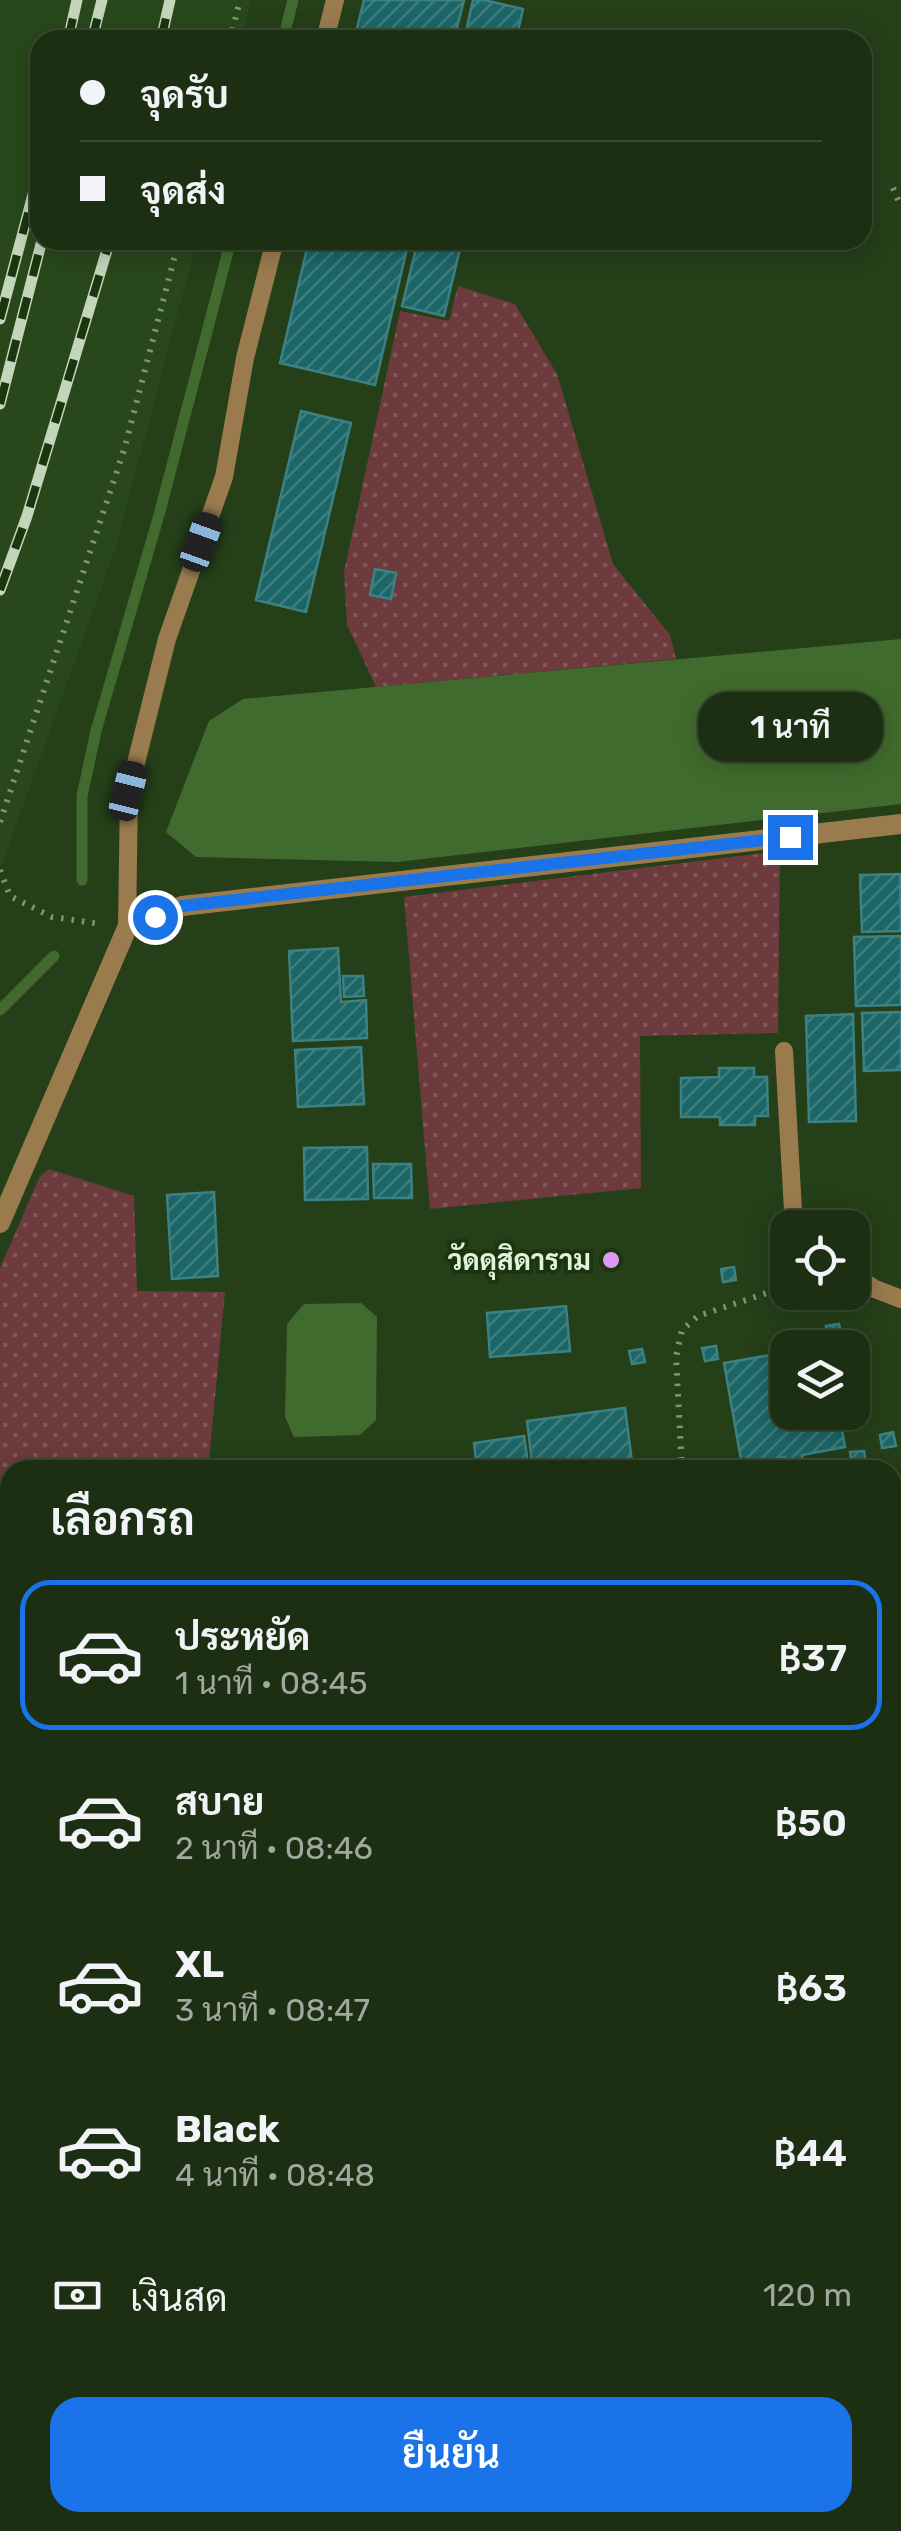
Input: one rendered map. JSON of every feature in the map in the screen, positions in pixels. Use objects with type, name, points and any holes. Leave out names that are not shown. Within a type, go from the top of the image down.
[{"type":"street","points":[[0,1223],[127,928],[182,906],[901,824]]},
{"type":"lane","points":[[328,30],[336,0]]},
{"type":"lane","points":[[127,928],[128,791],[167,639],[224,478],[245,358],[272,250]]},
{"type":"lane","points":[[784,1051],[793,1210]]},
{"type":"lane","points":[[870,1285],[901,1299]]},
{"type":"path","points":[[232,30],[240,0]]},
{"type":"path","points":[[892,188],[901,207]]},
{"type":"path","points":[[0,822],[124,450],[175,250]]},
{"type":"path","points":[[0,870],[10,896],[52,917],[127,928]]},
{"type":"path","points":[[681,1460],[676,1357],[682,1330],[698,1316],[770,1292]]},
{"type":"shaded area","points":[[0,0],[251,0],[245,30],[30,30],[30,250],[194,250],[116,547],[0,870]]},
{"type":"shaded area","points":[[458,286],[515,304],[557,374],[613,564],[670,635],[676,659],[376,687],[347,625],[344,572],[400,311],[449,321]]},
{"type":"shaded area","points":[[901,639],[901,804],[397,862],[196,857],[166,832],[209,721],[243,699]]},
{"type":"shaded area","points":[[780,851],[778,1033],[640,1036],[641,1188],[430,1209],[404,897]]},
{"type":"shaded area","points":[[49,1169],[134,1196],[137,1291],[225,1292],[209,1460],[0,1460],[0,1268],[40,1176]]},
{"type":"shaded area","points":[[361,1303],[377,1317],[376,1420],[360,1435],[294,1437],[285,1417],[287,1324],[304,1304]]},
{"type":"building","points":[[364,0],[464,0],[456,30],[356,30]]},
{"type":"building","points":[[473,0],[523,9],[518,30],[466,30]]},
{"type":"building","points":[[307,250],[407,250],[375,385],[280,363]]},
{"type":"building","points":[[416,250],[460,250],[444,316],[402,306]]},
{"type":"building","points":[[301,411],[351,423],[306,612],[256,600]]},
{"type":"building","points":[[375,569],[396,573],[391,599],[370,595]]},
{"type":"building","points":[[900,874],[901,931],[862,932],[860,875]]},
{"type":"building","points":[[901,936],[901,1005],[856,1006],[854,937]]},
{"type":"building","points":[[338,948],[341,1002],[366,1000],[367,1038],[293,1041],[289,951]]},
{"type":"building","points":[[343,976],[363,976],[364,996],[344,997]]},
{"type":"building","points":[[901,1012],[901,1070],[864,1071],[862,1013]]},
{"type":"building","points":[[853,1014],[856,1121],[809,1122],[806,1016]]},
{"type":"building","points":[[361,1047],[364,1104],[298,1107],[295,1050]]},
{"type":"building","points":[[719,1068],[754,1068],[754,1077],[767,1077],[768,1116],[755,1116],[755,1125],[720,1125],[720,1117],[681,1117],[681,1078],[719,1077]]},
{"type":"building","points":[[367,1147],[368,1199],[305,1200],[304,1148]]},
{"type":"building","points":[[373,1164],[411,1164],[412,1198],[374,1198]]},
{"type":"building","points":[[214,1192],[218,1276],[172,1279],[167,1195]]},
{"type":"building","points":[[734,1267],[736,1280],[723,1282],[721,1269]]},
{"type":"building","points":[[566,1306],[570,1351],[490,1357],[487,1313]]},
{"type":"building","points":[[839,1324],[840,1330],[827,1330],[826,1326]]},
{"type":"building","points":[[716,1346],[718,1359],[705,1361],[702,1348]]},
{"type":"building","points":[[642,1349],[645,1362],[632,1364],[629,1351]]},
{"type":"building","points":[[770,1355],[770,1430],[842,1430],[845,1447],[802,1455],[803,1460],[741,1460],[724,1363]]},
{"type":"building","points":[[625,1408],[632,1460],[532,1460],[527,1421]]},
{"type":"building","points":[[893,1432],[896,1446],[882,1448],[880,1435]]},
{"type":"building","points":[[524,1436],[528,1460],[476,1460],[474,1443]]},
{"type":"building","points":[[864,1451],[865,1460],[851,1460],[850,1452]]},
{"type":"waterway","points":[[286,30],[293,0]]},
{"type":"waterway","points":[[82,880],[82,796],[96,731],[159,515],[228,250]]},
{"type":"waterway","points":[[0,1010],[54,956]]},
{"type":"railway","points":[[70,30],[77,0]]},
{"type":"railway","points":[[94,30],[102,0]]},
{"type":"railway","points":[[163,30],[170,0]]},
{"type":"railway","points":[[0,319],[30,206]]},
{"type":"railway","points":[[0,404],[39,250]]},
{"type":"railway","points":[[0,590],[27,516],[107,250]]},
{"type":"place","name":"วัดดุสิดาราม","points":[[611,1260]]},
{"type":"route","points":[[155,917],[182,906],[790,837]]}]
